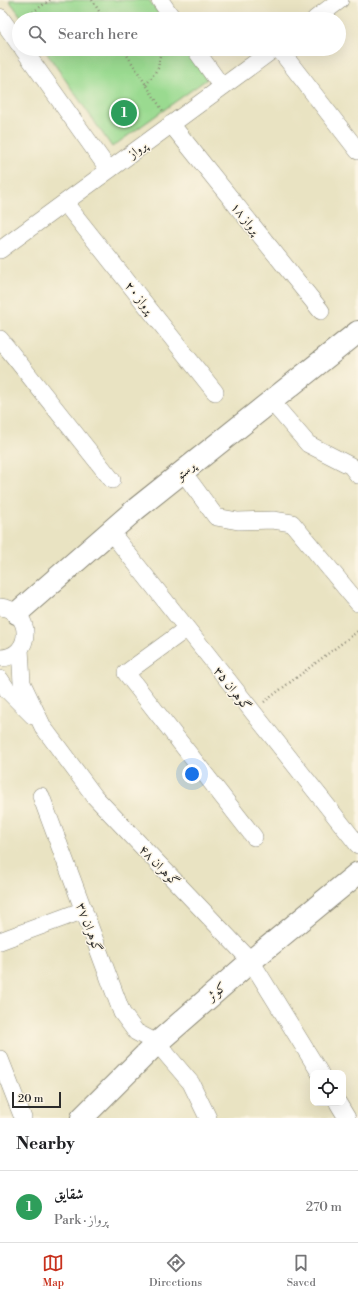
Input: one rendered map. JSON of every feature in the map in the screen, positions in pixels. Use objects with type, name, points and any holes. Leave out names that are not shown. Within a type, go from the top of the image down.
[{"type":"street","points":[[160,0],[168,12]]},
{"type":"street","points":[[323,12],[336,1]]},
{"type":"street","points":[[0,17],[12,34]]},
{"type":"street","points":[[28,56],[109,170]]},
{"type":"street","points":[[200,56],[222,87]]},
{"type":"street","name":"پرواز","points":[[0,250],[264,56]]},
{"type":"street","points":[[283,56],[358,151]]},
{"type":"street","name":"پرواز ۱۸","points":[[171,124],[321,311]]},
{"type":"street","name":"پرواز ۲۰","points":[[65,203],[215,392]]},
{"type":"street","name":"پرستو","points":[[9,610],[358,332]]},
{"type":"street","points":[[0,338],[112,480]]},
{"type":"street","points":[[271,401],[308,444],[351,466],[358,475]]},
{"type":"street","points":[[183,472],[216,517],[238,521],[273,520],[292,523],[358,603]]},
{"type":"street","name":"گوهران ۳۵","points":[[110,531],[358,845]]},
{"type":"street","name":"گوهران ۴۸","points":[[9,610],[24,624],[25,637],[20,649],[22,684],[43,726],[95,797],[251,961],[318,1070]]},
{"type":"street","points":[[186,629],[126,673],[254,837]]},
{"type":"street","points":[[0,658],[13,655],[20,649]]},
{"type":"street","points":[[2,689],[43,726]]},
{"type":"street","name":"گوهران ۳۷","points":[[41,796],[122,1013],[136,1032],[157,1043]]},
{"type":"street","name":"کوثر","points":[[82,1118],[157,1043],[251,961],[358,873]]},
{"type":"street","points":[[0,941],[84,910]]},
{"type":"street","points":[[157,1043],[191,1083],[208,1118]]},
{"type":"street","points":[[0,1059],[23,1118]]},
{"type":"street","points":[[340,1106],[347,1118]]},
{"type":"path","points":[[33,12],[50,0]]},
{"type":"path","points":[[92,0],[100,12]]},
{"type":"path","points":[[127,56],[171,124]]},
{"type":"path","points":[[146,85],[158,68],[160,56]]},
{"type":"path","points":[[252,712],[358,631]]},
{"type":"green space","points":[[9,0],[149,0],[158,12],[18,12]]},
{"type":"green space","points":[[49,56],[190,56],[207,79],[112,147]]},
{"type":"place","name":"شقایق","points":[[124,113]]}]
